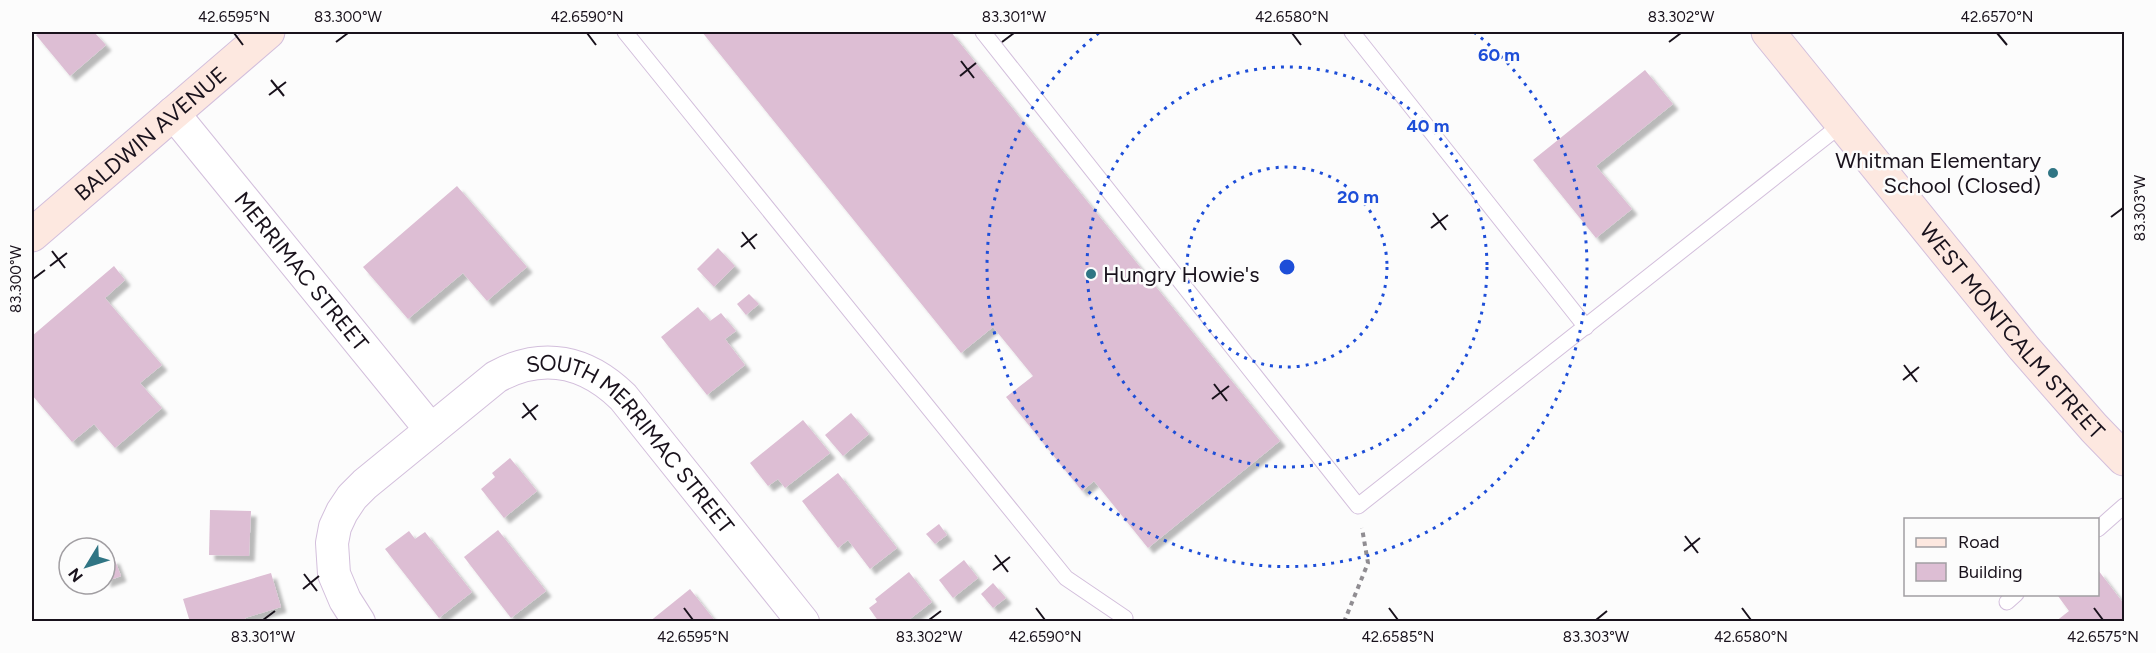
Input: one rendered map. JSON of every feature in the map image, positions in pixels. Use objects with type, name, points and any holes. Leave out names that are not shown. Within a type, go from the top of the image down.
[{"type":"main road","name":"BALDWIN AVENUE","points":[[32,235],[268,32]]},
{"type":"main road","name":"WEST MONTCALM STREET","points":[[1768,32],[2058,389],[2124,459]]},
{"type":"street","name":"MERRIMAC STREET","points":[[173,113],[431,430]]},
{"type":"street","name":"SOUTH MERRIMAC STREET","points":[[359,621],[345,600],[334,574],[332,559],[335,527],[352,497],[496,377],[515,368],[549,362],[591,372],[612,386],[623,397],[803,621]]},
{"type":"lane","points":[[626,32],[1066,578],[1125,618]]},
{"type":"lane","points":[[983,32],[1358,506],[1842,124]]},
{"type":"lane","points":[[1352,32],[1586,327]]},
{"type":"lane","points":[[2099,527],[2124,506]]},
{"type":"path","points":[[1344,621],[1368,563],[1358,506]]},
{"type":"building","points":[[41,32],[94,32],[106,45],[70,76],[36,35]]},
{"type":"building","points":[[702,32],[951,32],[1280,441],[1148,548],[1094,481],[1082,491],[1006,397],[1033,376],[993,327],[961,353]]},
{"type":"building","points":[[1645,70],[1673,104],[1596,166],[1632,209],[1596,238],[1533,160]]},
{"type":"building","points":[[457,186],[527,267],[487,301],[463,273],[408,319],[363,267]]},
{"type":"building","points":[[718,248],[735,266],[714,287],[697,269]]},
{"type":"building","points":[[114,266],[125,280],[105,298],[162,365],[140,383],[162,408],[115,448],[94,424],[72,442],[32,395],[32,336]]},
{"type":"building","points":[[749,294],[759,304],[746,315],[737,304]]},
{"type":"building","points":[[698,307],[710,321],[721,313],[736,331],[725,339],[745,365],[707,395],[661,337]]},
{"type":"building","points":[[851,413],[869,434],[843,456],[825,435]]},
{"type":"building","points":[[803,420],[830,453],[785,488],[778,479],[768,486],[750,463]]},
{"type":"building","points":[[510,458],[537,491],[504,518],[481,489],[495,477],[492,473]]},
{"type":"building","points":[[838,473],[897,548],[870,569],[848,540],[838,548],[802,501]]},
{"type":"building","points":[[210,510],[251,511],[249,556],[209,555]]},
{"type":"building","points":[[939,524],[947,535],[935,544],[926,534]]},
{"type":"building","points":[[498,530],[546,591],[511,618],[464,557]]},
{"type":"building","points":[[409,531],[415,539],[425,532],[472,592],[439,618],[385,549]]},
{"type":"building","points":[[964,560],[978,578],[953,598],[939,580]]},
{"type":"building","points":[[117,566],[121,576],[117,578]]},
{"type":"building","points":[[2099,571],[2124,604],[2124,622],[2055,622],[2069,611],[2058,596],[2099,596]]},
{"type":"building","points":[[909,572],[932,602],[906,622],[879,622],[869,608],[877,602],[875,599]]},
{"type":"building","points":[[271,573],[281,607],[245,618],[246,622],[190,622],[183,599]]},
{"type":"building","points":[[993,583],[1006,598],[993,608],[981,594]]},
{"type":"building","points":[[690,589],[716,622],[649,622]]},
{"type":"place","name":"Whitman Elementary School (Closed)","points":[[2053,173]]},
{"type":"place","name":"Hungry Howie's","points":[[1091,274]]}]
